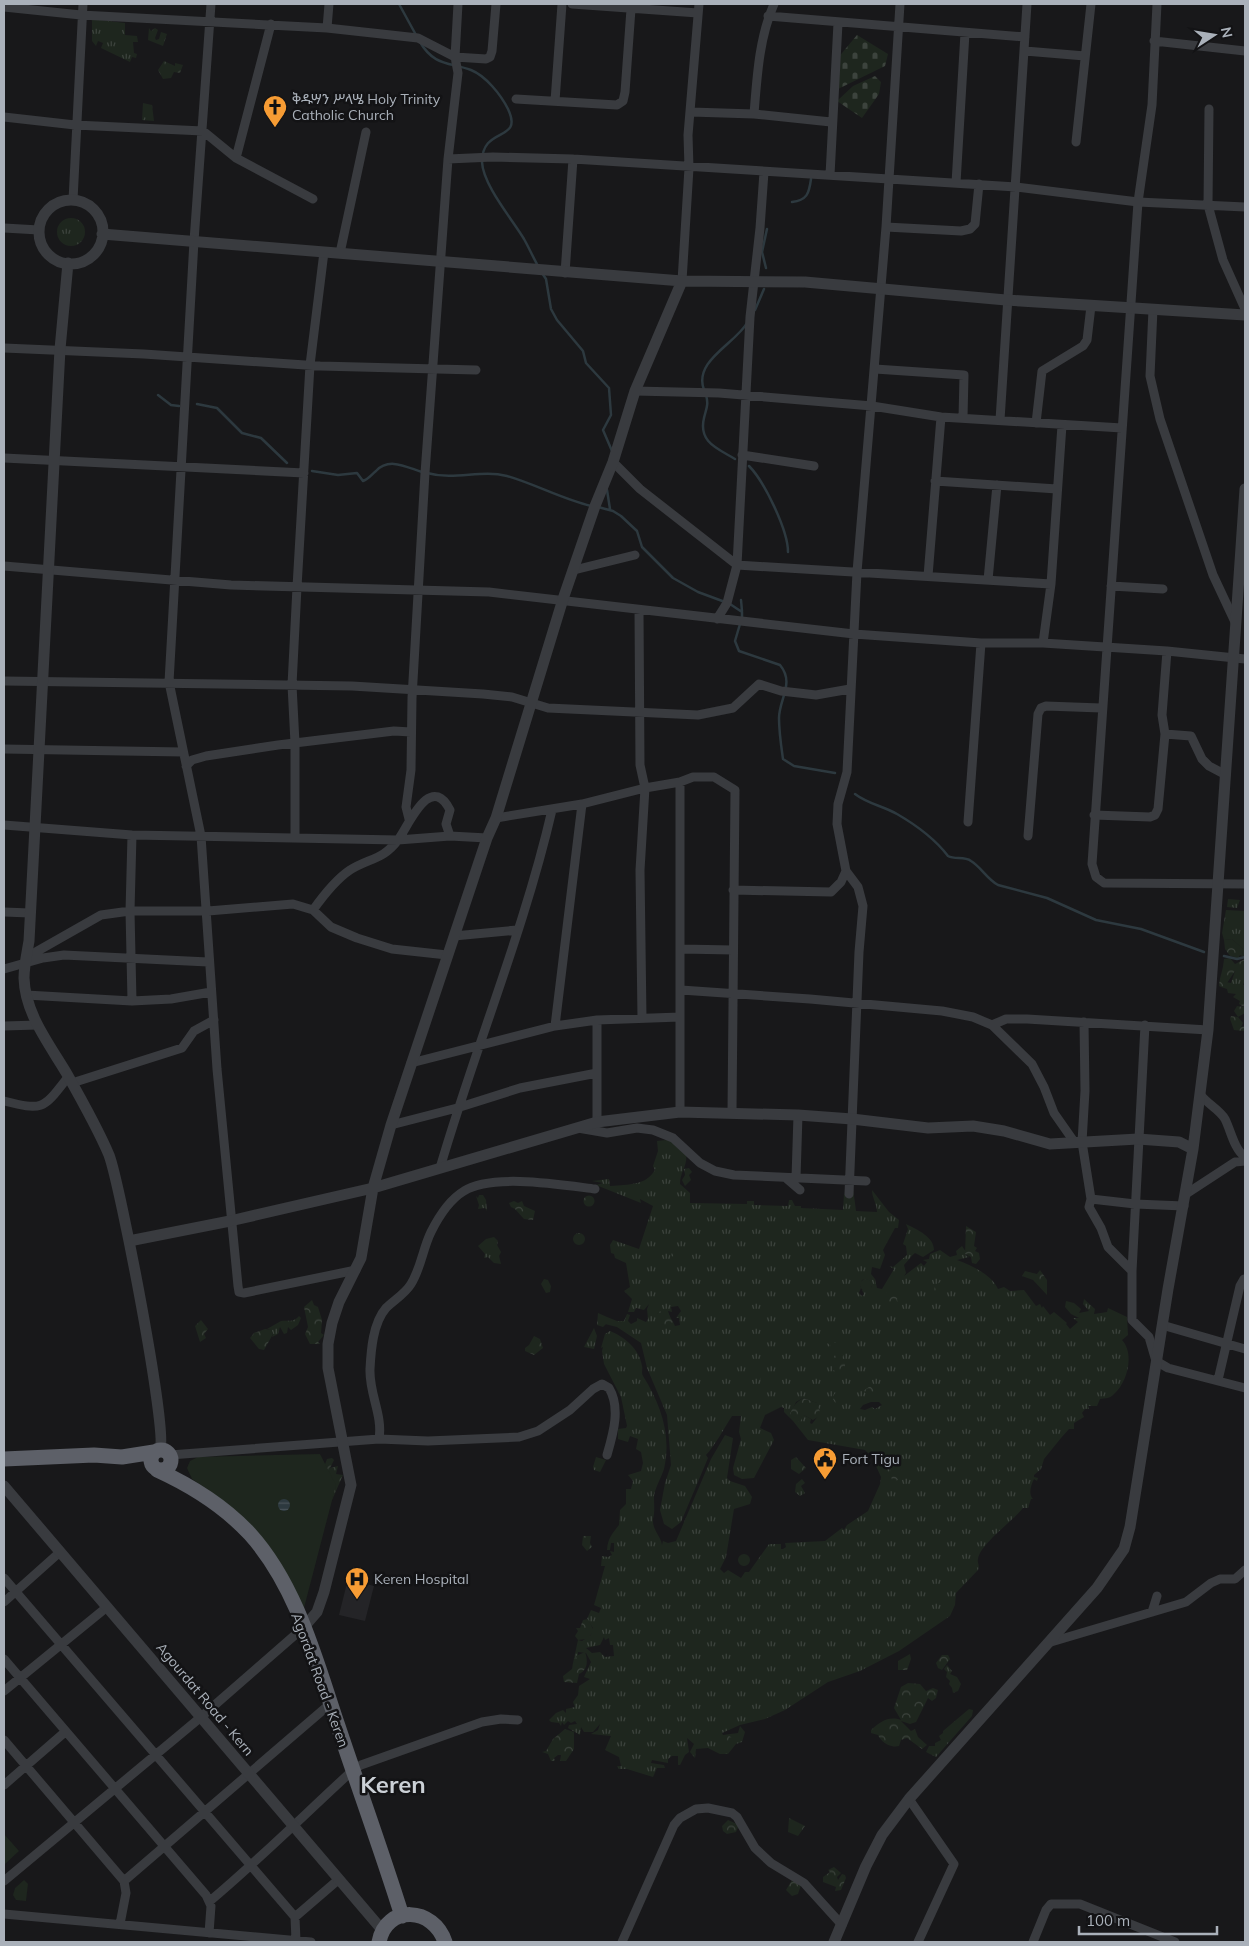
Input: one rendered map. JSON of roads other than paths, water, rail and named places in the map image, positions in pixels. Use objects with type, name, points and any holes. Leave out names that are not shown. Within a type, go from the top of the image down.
[{"type":"highway","points":[[122,1457],[164,1454]]},
{"type":"highway","points":[[156,1469],[150,1460],[164,1454]]},
{"type":"highway","points":[[164,1454],[181,1481]]},
{"type":"highway","name":"Agordat Road - Keren","points":[[4,1459],[84,1456],[122,1457],[156,1469],[181,1481],[228,1513],[250,1535],[274,1568],[290,1597],[303,1628],[402,1916]]},
{"type":"highway","points":[[381,1936],[388,1924],[402,1916],[419,1915],[439,1928],[445,1942]]},
{"type":"street","points":[[73,200],[75,125],[83,4]]},
{"type":"street","points":[[211,4],[194,241],[170,682],[201,836],[208,911],[208,962],[230,1221],[240,1292],[244,1293],[356,1270]]},
{"type":"street","points":[[327,28],[329,4]]},
{"type":"street","points":[[409,819],[406,807],[411,770],[411,732],[419,588],[448,159],[458,73],[455,57],[458,4]]},
{"type":"street","points":[[4,7],[81,15],[327,28],[418,38],[455,57],[486,59],[490,58],[496,4]]},
{"type":"street","points":[[555,101],[562,4]]},
{"type":"street","points":[[4,1881],[201,1717],[303,1628],[317,1612],[324,1592],[348,1504],[351,1485],[341,1442],[328,1368],[328,1344],[339,1302],[356,1270],[365,1242],[373,1188],[390,1125],[487,838],[496,818],[594,506],[613,462],[635,391],[682,281],[689,168],[690,112],[699,8],[631,9],[572,4]]},
{"type":"street","points":[[754,114],[759,59],[768,16],[774,4]]},
{"type":"street","points":[[849,1194],[863,906],[858,887],[846,871],[837,824],[838,804],[847,772],[857,572],[886,227],[900,4]]},
{"type":"street","points":[[1000,420],[1006,300],[1016,187],[1028,4]]},
{"type":"street","points":[[1076,142],[1091,4]]},
{"type":"street","points":[[1157,4],[1152,105],[1138,202],[1132,308],[1101,708],[1092,864],[1096,877],[1104,883],[1218,882],[1245,884]]},
{"type":"street","points":[[516,99],[617,105],[623,101],[631,9]]},
{"type":"street","points":[[768,16],[1025,37]]},
{"type":"street","points":[[830,175],[831,122],[838,23]]},
{"type":"street","points":[[236,158],[271,24]]},
{"type":"street","points":[[956,183],[965,33]]},
{"type":"street","points":[[1154,41],[1245,51]]},
{"type":"street","points":[[1024,51],[1085,56]]},
{"type":"street","points":[[1209,109],[1208,205],[1223,260],[1245,309]]},
{"type":"street","points":[[690,112],[754,114],[831,122]]},
{"type":"street","points":[[4,117],[75,125],[203,131],[236,158],[314,199]]},
{"type":"street","points":[[340,253],[366,132]]},
{"type":"street","points":[[448,159],[493,157],[573,159],[689,168],[889,178],[1016,187],[1138,202],[1245,207]]},
{"type":"street","points":[[565,273],[573,159]]},
{"type":"street","points":[[717,619],[728,603],[737,565],[746,396],[764,172]]},
{"type":"street","points":[[886,227],[961,231],[970,229],[974,224],[979,184]]},
{"type":"street","points":[[73,200],[91,207],[98,215],[102,234],[95,252],[88,259],[78,263],[68,263],[50,256],[40,240],[39,230],[46,211],[63,201],[73,200]]},
{"type":"street","points":[[4,228],[39,230]]},
{"type":"street","points":[[102,234],[565,273],[682,281],[754,280],[805,282],[1006,300],[1245,315]]},
{"type":"street","points":[[295,837],[295,743],[292,685],[310,365],[324,252]]},
{"type":"street","points":[[68,263],[60,349],[50,572],[30,913],[24,978],[26,995],[38,1025],[70,1080],[108,1153],[118,1185],[164,1454],[379,1440],[457,1440],[528,1435],[538,1431],[570,1410],[592,1388],[602,1384],[609,1388],[615,1406],[613,1434],[607,1455]]},
{"type":"street","points":[[1036,423],[1042,371],[1083,346],[1087,340],[1091,306]]},
{"type":"street","points":[[1153,309],[1150,376],[1160,419],[1213,575],[1236,624]]},
{"type":"street","points":[[4,348],[188,356],[310,365],[476,370]]},
{"type":"street","points":[[874,369],[964,375],[964,418]]},
{"type":"street","points":[[635,391],[719,393],[872,406],[941,417],[1122,428]]},
{"type":"street","points":[[928,576],[941,417]]},
{"type":"street","points":[[1043,643],[1051,584],[1062,425]]},
{"type":"street","points":[[742,457],[814,466]]},
{"type":"street","points":[[4,458],[304,473]]},
{"type":"street","points":[[613,462],[640,490],[737,565],[1051,584]]},
{"type":"street","points":[[936,481],[1058,489]]},
{"type":"street","points":[[988,580],[997,485]]},
{"type":"street","points":[[834,1942],[866,1866],[882,1835],[909,1799],[1051,1642],[1097,1588],[1124,1549],[1130,1527],[1162,1325],[1186,1194],[1208,1030],[1226,775],[1240,658],[1236,624],[1245,489]]},
{"type":"street","points":[[574,570],[635,555]]},
{"type":"street","points":[[4,566],[50,572],[297,587],[419,588],[488,592],[854,634],[981,643],[1043,643],[1240,658]]},
{"type":"street","points":[[1111,586],[1163,589]]},
{"type":"street","points":[[639,610],[640,765],[646,788],[640,870],[642,1018]]},
{"type":"street","points":[[968,822],[981,643]]},
{"type":"street","points":[[1094,815],[1150,817],[1158,809],[1165,734],[1162,715],[1167,651]]},
{"type":"street","points":[[4,680],[170,682],[413,689],[502,696],[548,708],[698,715],[734,708],[759,684],[781,691],[816,695],[850,690]]},
{"type":"street","points":[[1028,836],[1038,714],[1041,708],[1046,706],[1101,708]]},
{"type":"street","points":[[186,766],[199,758],[295,743],[394,731],[411,732]]},
{"type":"street","points":[[1165,734],[1192,736],[1202,759],[1208,766],[1226,775]]},
{"type":"street","points":[[4,749],[183,753],[199,758]]},
{"type":"street","points":[[496,818],[582,804],[646,788],[680,782],[693,777],[714,777],[735,790],[732,1112]]},
{"type":"street","points":[[680,782],[680,1112]]},
{"type":"street","points":[[313,910],[335,883],[350,870],[379,858],[391,850],[404,831],[409,819],[421,803],[434,797],[441,799],[450,810],[446,824],[450,836]]},
{"type":"street","points":[[555,1026],[582,804]]},
{"type":"street","points":[[440,1168],[477,1046],[539,866],[552,810]]},
{"type":"street","points":[[4,825],[132,835],[398,840],[450,836],[487,838]]},
{"type":"street","points":[[132,835],[130,912],[132,1001]]},
{"type":"street","points":[[733,890],[831,892],[841,882],[846,871]]},
{"type":"street","points":[[4,969],[26,960],[101,915],[130,912],[208,911],[293,904],[313,910],[331,927],[357,938],[392,948],[447,955]]},
{"type":"street","points":[[4,912],[30,913]]},
{"type":"street","points":[[454,936],[517,930]]},
{"type":"street","points":[[681,949],[733,950]]},
{"type":"street","points":[[26,960],[64,955],[208,962]]},
{"type":"street","points":[[681,990],[942,1011],[974,1017],[992,1025],[1032,1064],[1044,1087],[1054,1113],[1078,1143]]},
{"type":"street","points":[[26,995],[132,1001],[171,999],[211,992]]},
{"type":"street","points":[[411,1063],[555,1026],[597,1020],[680,1018]]},
{"type":"street","points":[[992,1025],[1006,1019],[1146,1025],[1208,1030]]},
{"type":"street","points":[[4,1101],[32,1108],[43,1105],[70,1080],[182,1048],[194,1031],[214,1020]]},
{"type":"street","points":[[597,1020],[597,1122]]},
{"type":"street","points":[[1084,1022],[1085,1090],[1078,1143],[1091,1199],[1090,1210],[1101,1228],[1108,1247],[1132,1271]]},
{"type":"street","points":[[4,1026],[38,1025]]},
{"type":"street","points":[[1146,1025],[1138,1139],[1132,1271],[1132,1320],[1149,1337],[1156,1361],[1168,1368],[1245,1388]]},
{"type":"street","points":[[390,1125],[457,1108],[520,1088],[597,1074]]},
{"type":"street","points":[[1186,1194],[1235,1162],[1245,1159],[1235,1144],[1224,1118],[1206,1103],[1200,1094]]},
{"type":"street","points":[[129,1241],[230,1221],[373,1188],[597,1122],[680,1112],[798,1115],[928,1128],[973,1126],[1004,1131],[1050,1144],[1138,1139],[1179,1142],[1193,1149]]},
{"type":"street","points":[[796,1178],[798,1115]]},
{"type":"street","points":[[578,1128],[607,1133],[637,1128],[653,1130],[673,1138],[700,1164],[715,1171],[734,1175],[866,1181]]},
{"type":"street","points":[[786,1178],[800,1190]]},
{"type":"street","points":[[379,1440],[380,1417],[374,1403],[370,1370],[376,1324],[385,1309],[410,1286],[430,1234],[442,1213],[453,1199],[465,1190],[484,1183],[551,1183],[595,1189]]},
{"type":"street","points":[[1091,1199],[1135,1204],[1184,1206]]},
{"type":"street","points":[[1218,1380],[1240,1286],[1244,1279]]},
{"type":"street","points":[[1162,1325],[1245,1349]]},
{"type":"street","name":"Agourdat Road - Kern","points":[[4,1486],[338,1880],[381,1936]]},
{"type":"street","points":[[4,1602],[60,1552]]},
{"type":"street","points":[[1051,1642],[1186,1602],[1211,1583],[1220,1579],[1235,1579],[1245,1570]]},
{"type":"street","points":[[4,1578],[295,1917],[296,1941]]},
{"type":"street","points":[[1152,1612],[1157,1596]]},
{"type":"street","points":[[4,1691],[107,1607]]},
{"type":"street","points":[[4,1659],[65,1732],[116,1788],[210,1901],[212,1915],[209,1933]]},
{"type":"street","points":[[124,1881],[330,1704]]},
{"type":"street","points":[[210,1901],[251,1867],[353,1770],[482,1722],[501,1718],[518,1720]]},
{"type":"street","points":[[4,1785],[65,1732]]},
{"type":"street","points":[[4,1740],[124,1881],[126,1893],[120,1924]]},
{"type":"street","points":[[909,1799],[954,1864],[918,1942]]},
{"type":"street","points":[[622,1942],[674,1825],[688,1812],[708,1808],[732,1813],[737,1817],[755,1848],[771,1862],[804,1883],[842,1925]]},
{"type":"street","points":[[295,1917],[338,1880]]},
{"type":"street","points":[[1033,1942],[1046,1910],[1052,1904],[1067,1902],[1080,1904],[1172,1942]]},
{"type":"street","points":[[4,1914],[120,1924],[265,1940],[311,1942]]},
{"type":"waterway","points":[[399,4],[416,35]]},
{"type":"waterway","points":[[420,42],[425,50],[436,59],[477,73],[497,92],[508,109],[511,126],[507,131],[488,143],[484,150],[482,162],[487,181],[524,239],[538,266]]},
{"type":"waterway","points":[[792,202],[804,198],[809,189],[811,179]]},
{"type":"waterway","points":[[766,268],[762,252],[767,229]]},
{"type":"waterway","points":[[542,273],[546,279],[551,309],[557,320],[583,351],[586,363],[609,388],[611,415],[603,430],[612,451]]},
{"type":"waterway","points":[[755,310],[764,289]]},
{"type":"waterway","points":[[704,390],[702,380],[704,370],[747,323]]},
{"type":"waterway","points":[[158,395],[171,405],[179,406]]},
{"type":"waterway","points":[[706,395],[704,434],[711,444],[735,459]]},
{"type":"waterway","points":[[197,404],[217,408],[242,433],[261,438],[287,463]]},
{"type":"waterway","points":[[312,471],[338,475],[357,473],[363,481],[381,467],[392,464],[398,464],[422,472]]},
{"type":"waterway","points":[[749,466],[768,494],[780,519],[788,552]]},
{"type":"waterway","points":[[427,473],[448,476],[487,474],[507,476],[591,506]]},
{"type":"waterway","points":[[607,490],[610,509]]},
{"type":"waterway","points":[[598,507],[613,511],[637,531],[642,547],[673,578],[698,592],[725,602]]},
{"type":"waterway","points":[[741,600],[742,611]]},
{"type":"waterway","points":[[730,604],[742,612],[742,619]]},
{"type":"waterway","points":[[740,624],[735,641],[739,651],[780,665],[786,678],[779,718],[783,759],[794,766],[835,773]]},
{"type":"waterway","points":[[855,794],[904,818],[931,838],[948,856],[971,861],[998,885],[1047,898],[1096,920],[1141,929],[1204,952]]},
{"type":"waterway","points":[[1224,956],[1237,959],[1245,957]]},
{"type":"place","name":"ቅዱሣን ሥላሤ Holy Trinity Catholic Church","points":[[275,128]]},
{"type":"place","name":"Fort Tigu","points":[[825,1480]]},
{"type":"place","name":"Keren Hospital","points":[[357,1600]]},
{"type":"district","name":"Keren","points":[[393,1785]]}]
